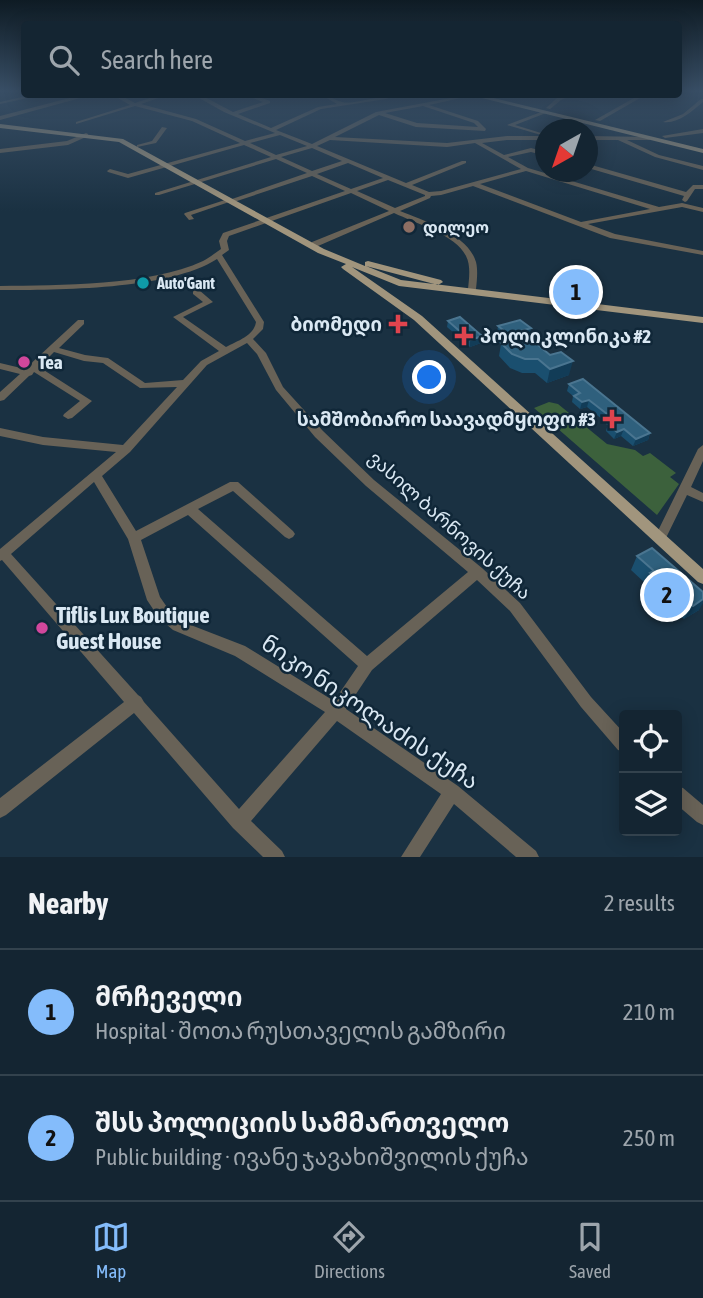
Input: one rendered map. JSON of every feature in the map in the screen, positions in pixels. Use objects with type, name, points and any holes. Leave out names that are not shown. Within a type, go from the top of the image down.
[{"type":"main road","points":[[52,131],[121,140],[168,164]]},
{"type":"main road","points":[[64,131],[109,136],[139,146],[315,244],[406,280],[703,318]]},
{"type":"main road","points":[[622,131],[703,151]]},
{"type":"main road","points":[[644,131],[703,145]]},
{"type":"main road","points":[[269,220],[332,256],[418,318],[703,579]]},
{"type":"main road","points":[[332,256],[391,280],[703,318]]},
{"type":"main road","points":[[390,299],[388,289],[391,280]]},
{"type":"main road","points":[[406,280],[405,299],[418,318]]},
{"type":"street","points":[[139,146],[154,142],[162,131]]},
{"type":"street","points":[[215,131],[459,242],[473,260],[475,273],[472,289]]},
{"type":"street","points":[[277,131],[428,194],[526,169]]},
{"type":"street","points":[[157,194],[313,146],[341,131]]},
{"type":"street","points":[[484,131],[492,141]]},
{"type":"street","points":[[665,136],[703,131]]},
{"type":"street","points":[[110,171],[128,176],[281,133]]},
{"type":"street","points":[[0,151],[68,143],[86,135]]},
{"type":"street","points":[[329,138],[447,145],[535,137]]},
{"type":"street","points":[[598,138],[649,138]]},
{"type":"street","points":[[619,138],[657,156],[703,166]]},
{"type":"street","points":[[478,143],[526,169],[658,209]]},
{"type":"street","points":[[505,156],[535,151]]},
{"type":"street","points":[[191,219],[187,214],[348,161]]},
{"type":"street","points":[[406,185],[464,162]]},
{"type":"street","points":[[598,169],[688,195]]},
{"type":"street","points":[[0,288],[64,286],[128,280],[182,271],[219,256],[225,250],[223,241],[226,235],[388,178]]},
{"type":"street","points":[[474,184],[613,236],[703,254]]},
{"type":"street","points":[[682,205],[693,187],[703,187]]},
{"type":"street","points":[[315,244],[428,197],[428,194]]},
{"type":"street","points":[[579,224],[682,205],[703,210]]},
{"type":"street","points":[[219,256],[260,322],[259,329],[248,339],[204,363],[149,426],[125,449],[2,554],[239,821],[276,857]]},
{"type":"street","points":[[196,292],[209,302],[177,317],[225,351]]},
{"type":"street","points":[[0,398],[81,322]]},
{"type":"street","name":"ვასილ ბარნოვის ქუჩა","points":[[248,339],[261,353],[279,388],[319,434],[370,483],[515,607],[586,702],[619,738]]},
{"type":"street","points":[[54,349],[84,358],[105,360],[143,386],[184,383]]},
{"type":"street","points":[[0,366],[31,370],[87,401],[68,416]]},
{"type":"street","points":[[0,432],[30,439],[125,449]]},
{"type":"street","points":[[660,539],[703,449]]},
{"type":"street","name":"ნიკო ნიკოლაძის ქუჩა","points":[[96,475],[134,538],[154,600],[164,614],[178,626],[240,651],[336,711],[452,792],[530,857]]},
{"type":"street","points":[[134,538],[234,485],[289,534]]},
{"type":"street","points":[[685,489],[703,498]]},
{"type":"street","points":[[190,509],[367,665]]},
{"type":"street","points":[[239,821],[336,711],[367,665],[477,572]]},
{"type":"street","points":[[0,809],[135,702]]},
{"type":"street","points":[[410,857],[452,792]]},
{"type":"street","points":[[682,798],[703,816]]},
{"type":"green space","points":[[549,402],[558,404],[607,444],[635,450],[643,456],[650,453],[676,473],[670,477],[679,484],[657,515],[534,408]]},
{"type":"building","points":[[460,317],[482,336],[470,340],[448,321]]},
{"type":"building","points":[[520,320],[531,328],[521,331],[550,355],[561,352],[573,361],[550,369],[538,359],[525,359],[512,354],[501,343],[503,330],[498,326]]},
{"type":"building","points":[[583,379],[650,433],[636,439],[624,429],[617,432],[608,424],[616,421],[589,400],[582,402],[574,396],[580,393],[569,384]]},
{"type":"building","points":[[652,548],[703,592],[703,599],[693,606],[650,573],[654,571],[637,556]]},
{"type":"place","name":"დილეო","points":[[409,227]]},
{"type":"place","name":"Auto'Gant","points":[[143,283]]},
{"type":"place","name":"მრჩეველი","points":[[576,292]]},
{"type":"place","name":"ბიომედი","points":[[398,324]]},
{"type":"place","name":"პოლიკლინიკა #2","points":[[464,336]]},
{"type":"place","name":"Tea","points":[[24,362]]},
{"type":"place","name":"სამშობიარო საავადმყოფო #3","points":[[612,419]]},
{"type":"place","name":"შსს პოლიციის სამმართველო","points":[[667,595]]},
{"type":"place","name":"Tiflis Lux Boutique Guest House","points":[[42,628]]}]
